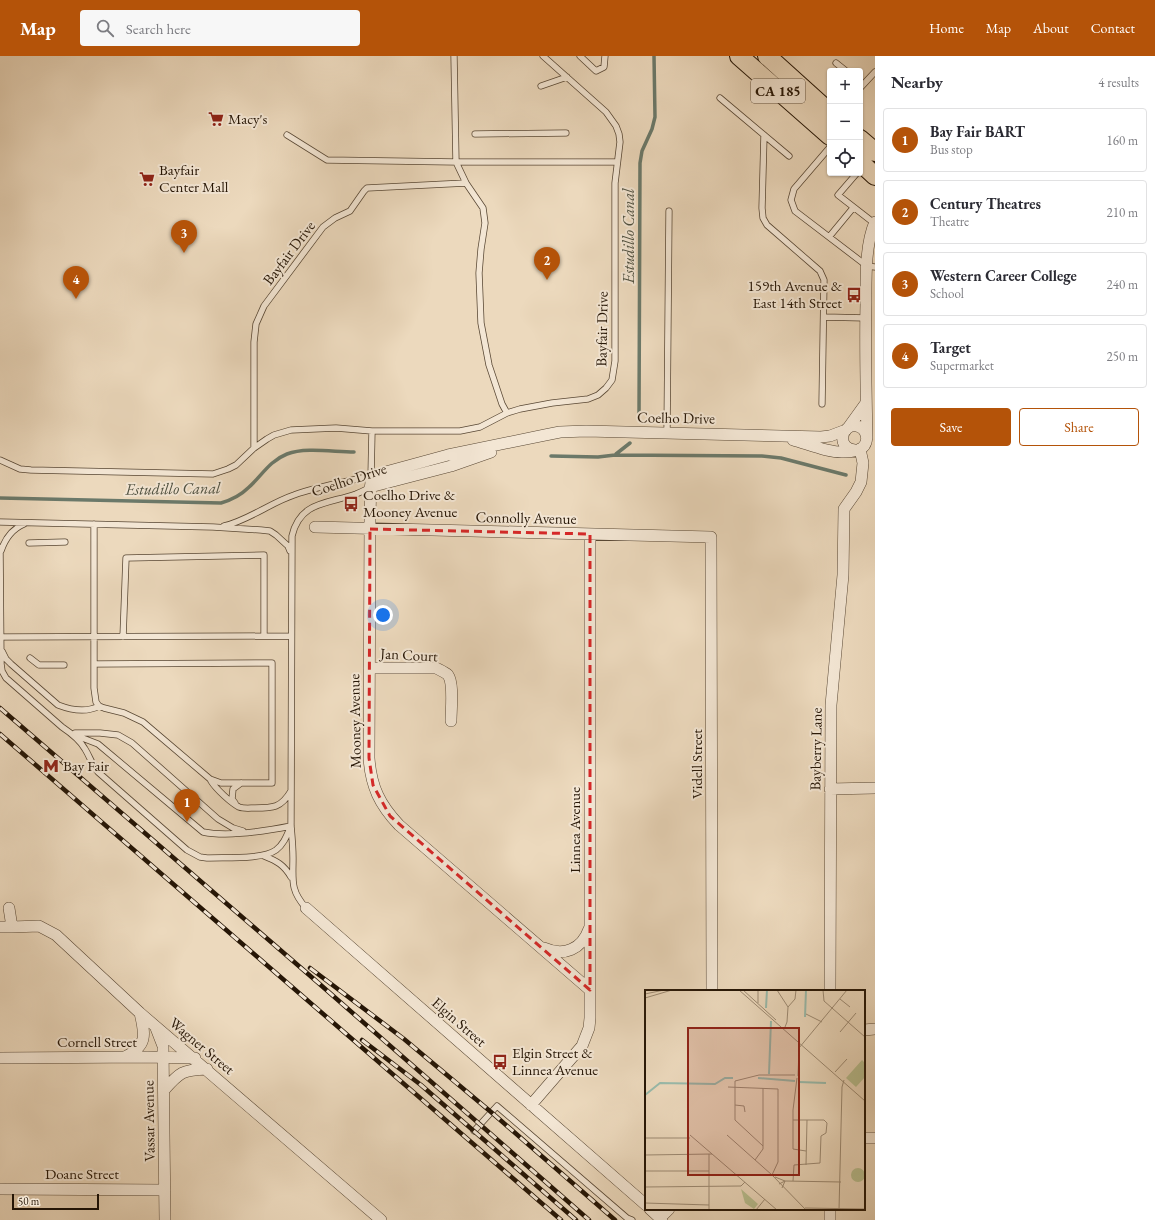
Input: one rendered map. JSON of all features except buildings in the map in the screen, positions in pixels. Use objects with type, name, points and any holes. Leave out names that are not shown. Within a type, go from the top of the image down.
[{"type":"main road","name":"CA 185","points":[[739,56],[827,133]]},
{"type":"main road","name":"CA 185","points":[[767,56],[827,110]]},
{"type":"main road","points":[[860,140],[865,167]]},
{"type":"street","points":[[866,403],[842,437],[847,448],[858,450],[864,446],[867,438],[866,403],[868,347],[866,318],[871,267],[871,234],[875,222]]},
{"type":"street","points":[[847,429],[853,426],[861,428],[866,434],[867,438]]},
{"type":"street","name":"Coelho Drive","points":[[371,482],[451,466],[532,438],[572,431],[821,437],[830,436],[847,429]]},
{"type":"street","name":"Coelho Drive","points":[[772,436],[837,452],[858,450]]},
{"type":"street","name":"Bayberry Lane","points":[[830,990],[830,712],[843,574],[844,509],[861,482],[863,463],[858,450]]},
{"type":"street","name":"Mooney Avenue","points":[[371,482],[369,668],[370,772],[373,785],[383,806],[399,825],[590,990]]},
{"type":"street","name":"Connolly Avenue","points":[[315,528],[711,537]]},
{"type":"street","name":"Linnea Avenue","points":[[531,1104],[582,1046],[589,1028],[590,534]]},
{"type":"street","name":"Videll Street","points":[[711,537],[712,990]]},
{"type":"street","name":"Jan Court","points":[[369,668],[436,668],[443,671],[448,676],[451,684],[451,721]]},
{"type":"street","points":[[830,788],[875,788]]},
{"type":"street","points":[[9,908],[12,927]]},
{"type":"street","name":"Elgin Street","points":[[306,908],[645,1204]]},
{"type":"street","name":"Wagner Street","points":[[0,927],[39,926],[56,935],[140,1013],[195,1058],[381,1220]]},
{"type":"street","points":[[539,946],[556,952],[572,950],[584,940],[590,926]]},
{"type":"street","points":[[124,1057],[141,1046],[143,1028],[140,1013]]},
{"type":"street","name":"Vassar Avenue","points":[[153,1024],[163,1046],[164,1057],[165,1220]]},
{"type":"street","points":[[865,1030],[875,1029]]},
{"type":"street","name":"Cornell Street","points":[[0,1058],[195,1058]]},
{"type":"street","points":[[164,1090],[184,1071],[207,1069]]},
{"type":"street","name":"Doane Street","points":[[0,1189],[165,1190]]},
{"type":"street","points":[[651,1210],[660,1219],[668,1210]]},
{"type":"lane","points":[[454,56],[456,162],[466,184],[483,208],[485,223],[479,273],[481,323],[489,365],[502,404],[507,413]]},
{"type":"lane","name":"Bayfair Drive","points":[[0,460],[20,469],[31,470],[213,474],[236,465],[254,448],[274,435],[291,430],[336,428],[372,431],[460,431],[480,427],[507,413],[541,405],[588,399],[598,395],[612,380],[615,360],[615,183],[620,142],[619,134],[613,119],[543,56]]},
{"type":"lane","points":[[580,56],[596,71],[604,67],[605,56]]},
{"type":"lane","points":[[836,63],[842,68]]},
{"type":"lane","points":[[863,83],[875,72]]},
{"type":"lane","points":[[541,86],[567,77]]},
{"type":"lane","points":[[720,98],[789,156]]},
{"type":"lane","points":[[475,134],[566,133]]},
{"type":"lane","points":[[287,135],[327,160],[617,162]]},
{"type":"lane","points":[[764,135],[763,218],[767,225],[820,271],[824,280],[822,404]]},
{"type":"lane","points":[[827,150],[794,189],[791,200],[795,211],[871,267]]},
{"type":"lane","points":[[865,167],[838,195],[853,208],[875,222]]},
{"type":"lane","name":"Bayfair Drive","points":[[254,448],[254,342],[256,324],[264,306],[323,227],[335,218],[350,211],[367,188],[466,184]]},
{"type":"lane","points":[[829,237],[853,208]]},
{"type":"lane","points":[[667,433],[669,210]]},
{"type":"lane","points":[[824,317],[866,318]]},
{"type":"lane","points":[[371,482],[372,431]]},
{"type":"lane","name":"Coelho Drive","points":[[213,527],[225,526],[239,522],[294,495],[371,482]]},
{"type":"lane","name":"Coelho Drive","points":[[291,553],[294,527],[303,513],[318,504],[355,494],[371,482]]},
{"type":"lane","name":"Coelho Drive","points":[[0,522],[213,527],[261,530],[270,531],[282,540],[291,553]]},
{"type":"lane","points":[[0,551],[3,543],[13,530],[28,523]]},
{"type":"lane","points":[[94,524],[94,697],[99,706],[134,716],[143,722],[210,779],[218,789],[240,807],[272,808],[283,803],[292,790]]},
{"type":"lane","points":[[29,543],[65,542]]},
{"type":"lane","points":[[0,548],[0,637],[2,654],[58,705],[86,711],[92,710],[99,706]]},
{"type":"lane","points":[[291,553],[291,826],[293,843],[291,878]]},
{"type":"lane","points":[[123,637],[126,558],[264,555],[264,636]]},
{"type":"lane","points":[[0,637],[291,636]]},
{"type":"lane","points":[[1,647],[2,671],[6,678],[71,734],[86,749],[93,767],[98,772],[191,853],[207,858],[264,856],[277,861],[282,865],[291,878],[296,894],[306,908]]},
{"type":"lane","points":[[30,658],[39,665],[64,666]]},
{"type":"lane","points":[[94,664],[272,663],[272,783],[221,783],[210,779]]},
{"type":"lane","points":[[71,734],[100,733],[118,735],[132,743],[218,819],[233,828],[249,832]]},
{"type":"lane","points":[[71,734],[98,744],[202,832],[217,834],[249,832],[272,830],[291,826]]},
{"type":"lane","points":[[235,804],[232,799],[233,789],[242,783]]},
{"type":"lane","points":[[264,856],[276,850],[281,845],[291,826]]},
{"type":"lane","points":[[474,1131],[497,1106],[632,1220]]},
{"type":"highlighted area","points":[[370,529],[590,534],[590,990],[390,816],[373,785],[369,758]]},
{"type":"waterway","name":"Estudillo Canal","points":[[639,418],[640,163],[642,151],[652,129],[655,117],[654,56]]},
{"type":"waterway","name":"Estudillo Canal","points":[[616,454],[630,443]]},
{"type":"waterway","name":"Estudillo Canal","points":[[0,498],[221,503],[242,493],[253,484],[270,465],[287,454],[311,450],[354,452]]},
{"type":"waterway","name":"Estudillo Canal","points":[[551,456],[762,456],[781,458],[846,475]]},
{"type":"railway","points":[[0,708],[315,980],[589,1220]]},
{"type":"railway","points":[[0,734],[561,1220]]},
{"type":"railway","points":[[310,968],[404,1039],[491,1112],[615,1220]]},
{"type":"railway","points":[[362,1040],[421,1085],[576,1220]]},
{"type":"place","name":"Macy's","points":[[216,119]]},
{"type":"place","name":"Bayfair Center Mall","points":[[147,179]]},
{"type":"place","name":"Western Career College","points":[[184,253]]},
{"type":"place","name":"Century Theatres","points":[[547,280]]},
{"type":"place","name":"159th Avenue & East 14th Street","points":[[854,295]]},
{"type":"place","name":"Target","points":[[76,299]]},
{"type":"place","name":"Coelho Drive & Mooney Avenue","points":[[351,504]]},
{"type":"place","name":"Bay Fair","points":[[51,766]]},
{"type":"place","name":"Bay Fair BART","points":[[187,822]]},
{"type":"place","name":"Elgin Street & Linnea Avenue","points":[[500,1062]]}]
